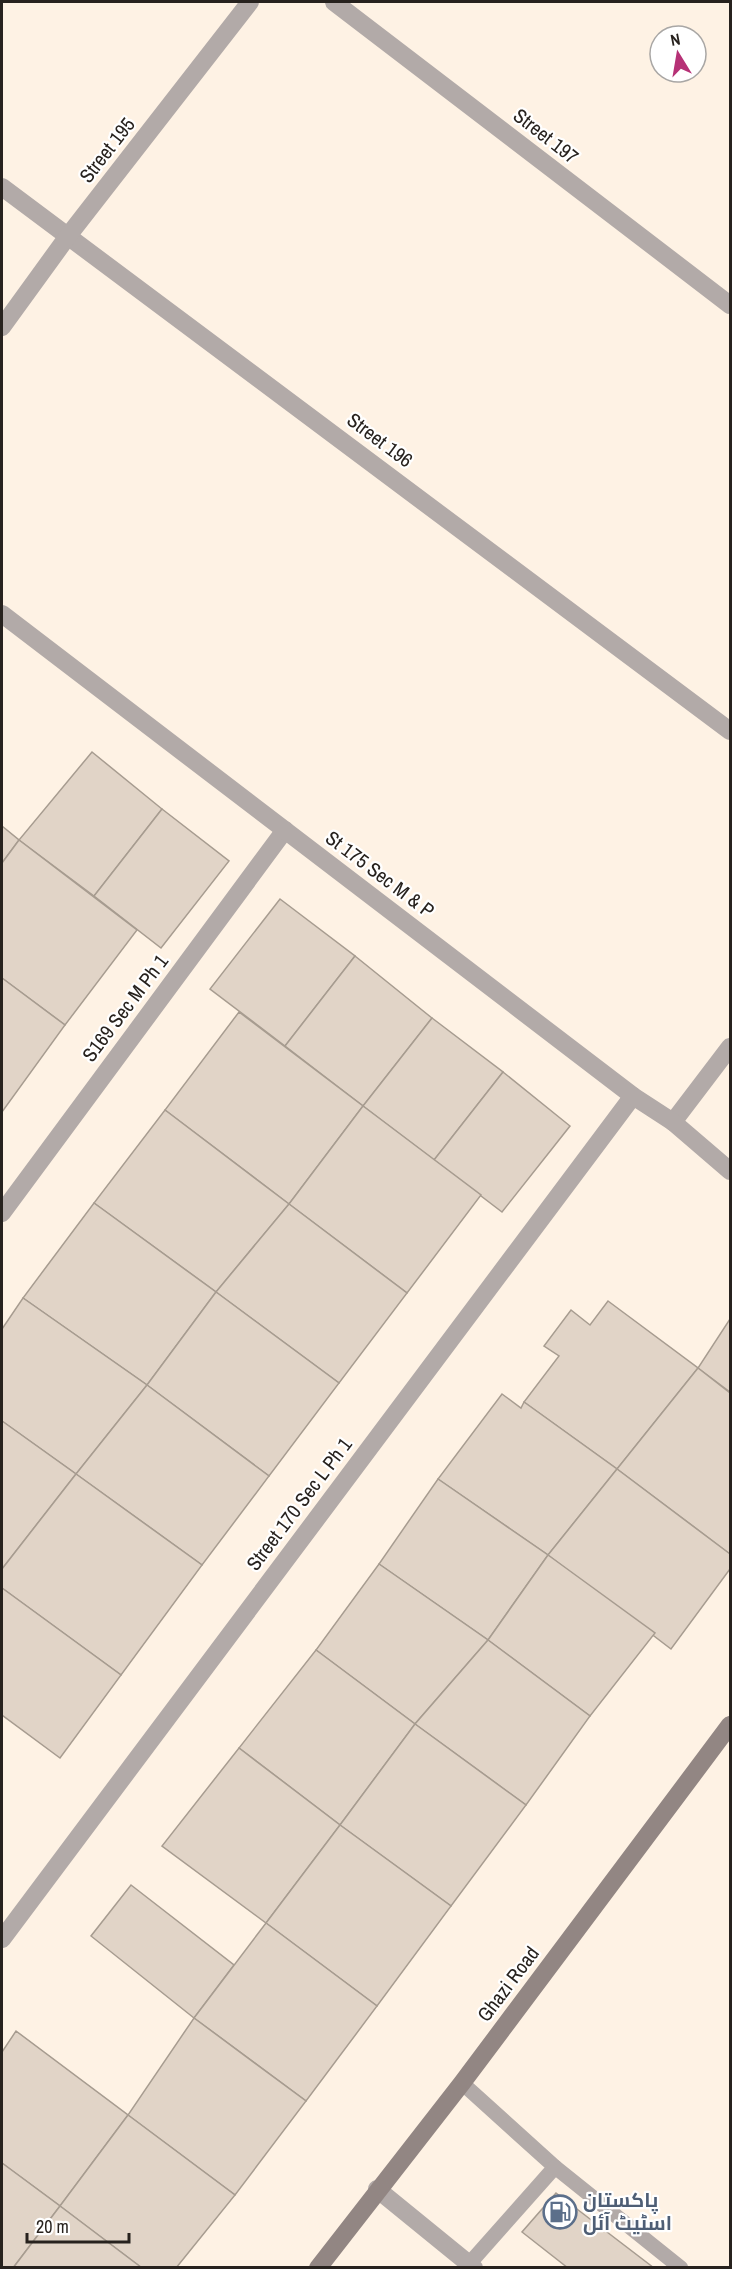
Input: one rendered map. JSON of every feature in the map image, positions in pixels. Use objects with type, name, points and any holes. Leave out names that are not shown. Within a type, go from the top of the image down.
[{"type":"main road","name":"Ghazi Road","points":[[318,2268],[377,2189],[462,2083],[730,1725]]},
{"type":"street","name":"Street 195","points":[[2,327],[68,236],[250,2]]},
{"type":"street","name":"Street 197","points":[[334,2],[730,305]]},
{"type":"street","name":"Street 196","points":[[2,187],[730,731]]},
{"type":"street","name":"St 175 Sec M & P","points":[[2,614],[633,1096],[673,1122],[730,1171]]},
{"type":"street","name":"S169 Sec M Ph 1","points":[[2,1213],[285,830]]},
{"type":"street","points":[[673,1122],[730,1047]]},
{"type":"street","name":"Street 170 Sec L Ph 1","points":[[2,1939],[633,1096]]},
{"type":"street","points":[[377,2189],[471,2266]]},
{"type":"lane","points":[[462,2083],[555,2167],[681,2268]]},
{"type":"lane","points":[[471,2266],[555,2167]]},
{"type":"building","points":[[92,752],[162,809],[94,896],[19,840]]},
{"type":"building","points":[[162,809],[229,861],[161,948],[94,896]]},
{"type":"building","points":[[2,826],[19,840],[2,863]]},
{"type":"building","points":[[19,840],[137,930],[65,1025],[2,978],[2,863]]},
{"type":"building","points":[[280,899],[355,956],[285,1046],[210,989]]},
{"type":"building","points":[[355,956],[432,1018],[363,1106],[285,1046]]},
{"type":"building","points":[[2,978],[65,1025],[2,1112]]},
{"type":"building","points":[[239,1012],[363,1106],[289,1204],[165,1110]]},
{"type":"building","points":[[432,1018],[503,1072],[434,1160],[363,1106]]},
{"type":"building","points":[[503,1072],[570,1126],[502,1212],[434,1160]]},
{"type":"building","points":[[363,1106],[481,1195],[407,1293],[289,1204]]},
{"type":"building","points":[[165,1110],[289,1204],[216,1292],[94,1203]]},
{"type":"building","points":[[94,1203],[216,1292],[147,1385],[23,1298]]},
{"type":"building","points":[[289,1204],[407,1293],[339,1383],[216,1292]]},
{"type":"building","points":[[216,1292],[339,1383],[269,1476],[147,1385]]},
{"type":"building","points":[[23,1298],[147,1385],[76,1474],[2,1421],[2,1329]]},
{"type":"building","points":[[608,1301],[698,1368],[617,1469],[524,1402],[559,1356],[544,1346],[571,1310],[590,1325]]},
{"type":"building","points":[[730,1319],[730,1392],[698,1368]]},
{"type":"building","points":[[698,1368],[730,1393],[730,1554],[617,1469]]},
{"type":"building","points":[[147,1385],[269,1476],[202,1565],[76,1474]]},
{"type":"building","points":[[502,1394],[521,1408],[524,1402],[617,1469],[548,1555],[438,1479]]},
{"type":"building","points":[[2,1421],[76,1474],[2,1569]]},
{"type":"building","points":[[617,1469],[730,1554],[730,1569],[671,1649],[548,1555]]},
{"type":"building","points":[[76,1474],[202,1565],[121,1675],[2,1588],[2,1569]]},
{"type":"building","points":[[438,1479],[548,1555],[488,1640],[379,1564]]},
{"type":"building","points":[[548,1555],[655,1633],[590,1716],[488,1640]]},
{"type":"building","points":[[379,1564],[488,1640],[415,1724],[316,1650]]},
{"type":"building","points":[[2,1588],[121,1675],[60,1758],[2,1715]]},
{"type":"building","points":[[488,1640],[590,1716],[526,1805],[415,1724]]},
{"type":"building","points":[[316,1650],[415,1724],[340,1825],[239,1748]]},
{"type":"building","points":[[415,1724],[526,1805],[451,1906],[340,1825]]},
{"type":"building","points":[[239,1748],[340,1825],[266,1923],[162,1846]]},
{"type":"building","points":[[340,1825],[451,1906],[377,2006],[266,1923]]},
{"type":"building","points":[[131,1885],[234,1965],[194,2018],[91,1936]]},
{"type":"building","points":[[266,1923],[377,2006],[306,2101],[194,2018]]},
{"type":"building","points":[[194,2018],[306,2101],[235,2195],[128,2115]]},
{"type":"building","points":[[16,2031],[128,2115],[60,2206],[2,2163],[2,2052]]},
{"type":"building","points":[[128,2115],[235,2195],[176,2268],[142,2268],[60,2206]]},
{"type":"building","points":[[2,2163],[60,2206],[13,2268],[2,2268]]},
{"type":"building","name":"پاکستان اسٹیٹ آئل","points":[[556,2193],[654,2268],[568,2268],[522,2232]]},
{"type":"building","points":[[60,2206],[142,2268],[13,2268]]},
{"type":"place","name":"پاکستان اسٹیٹ آئل","points":[[560,2212]]}]
